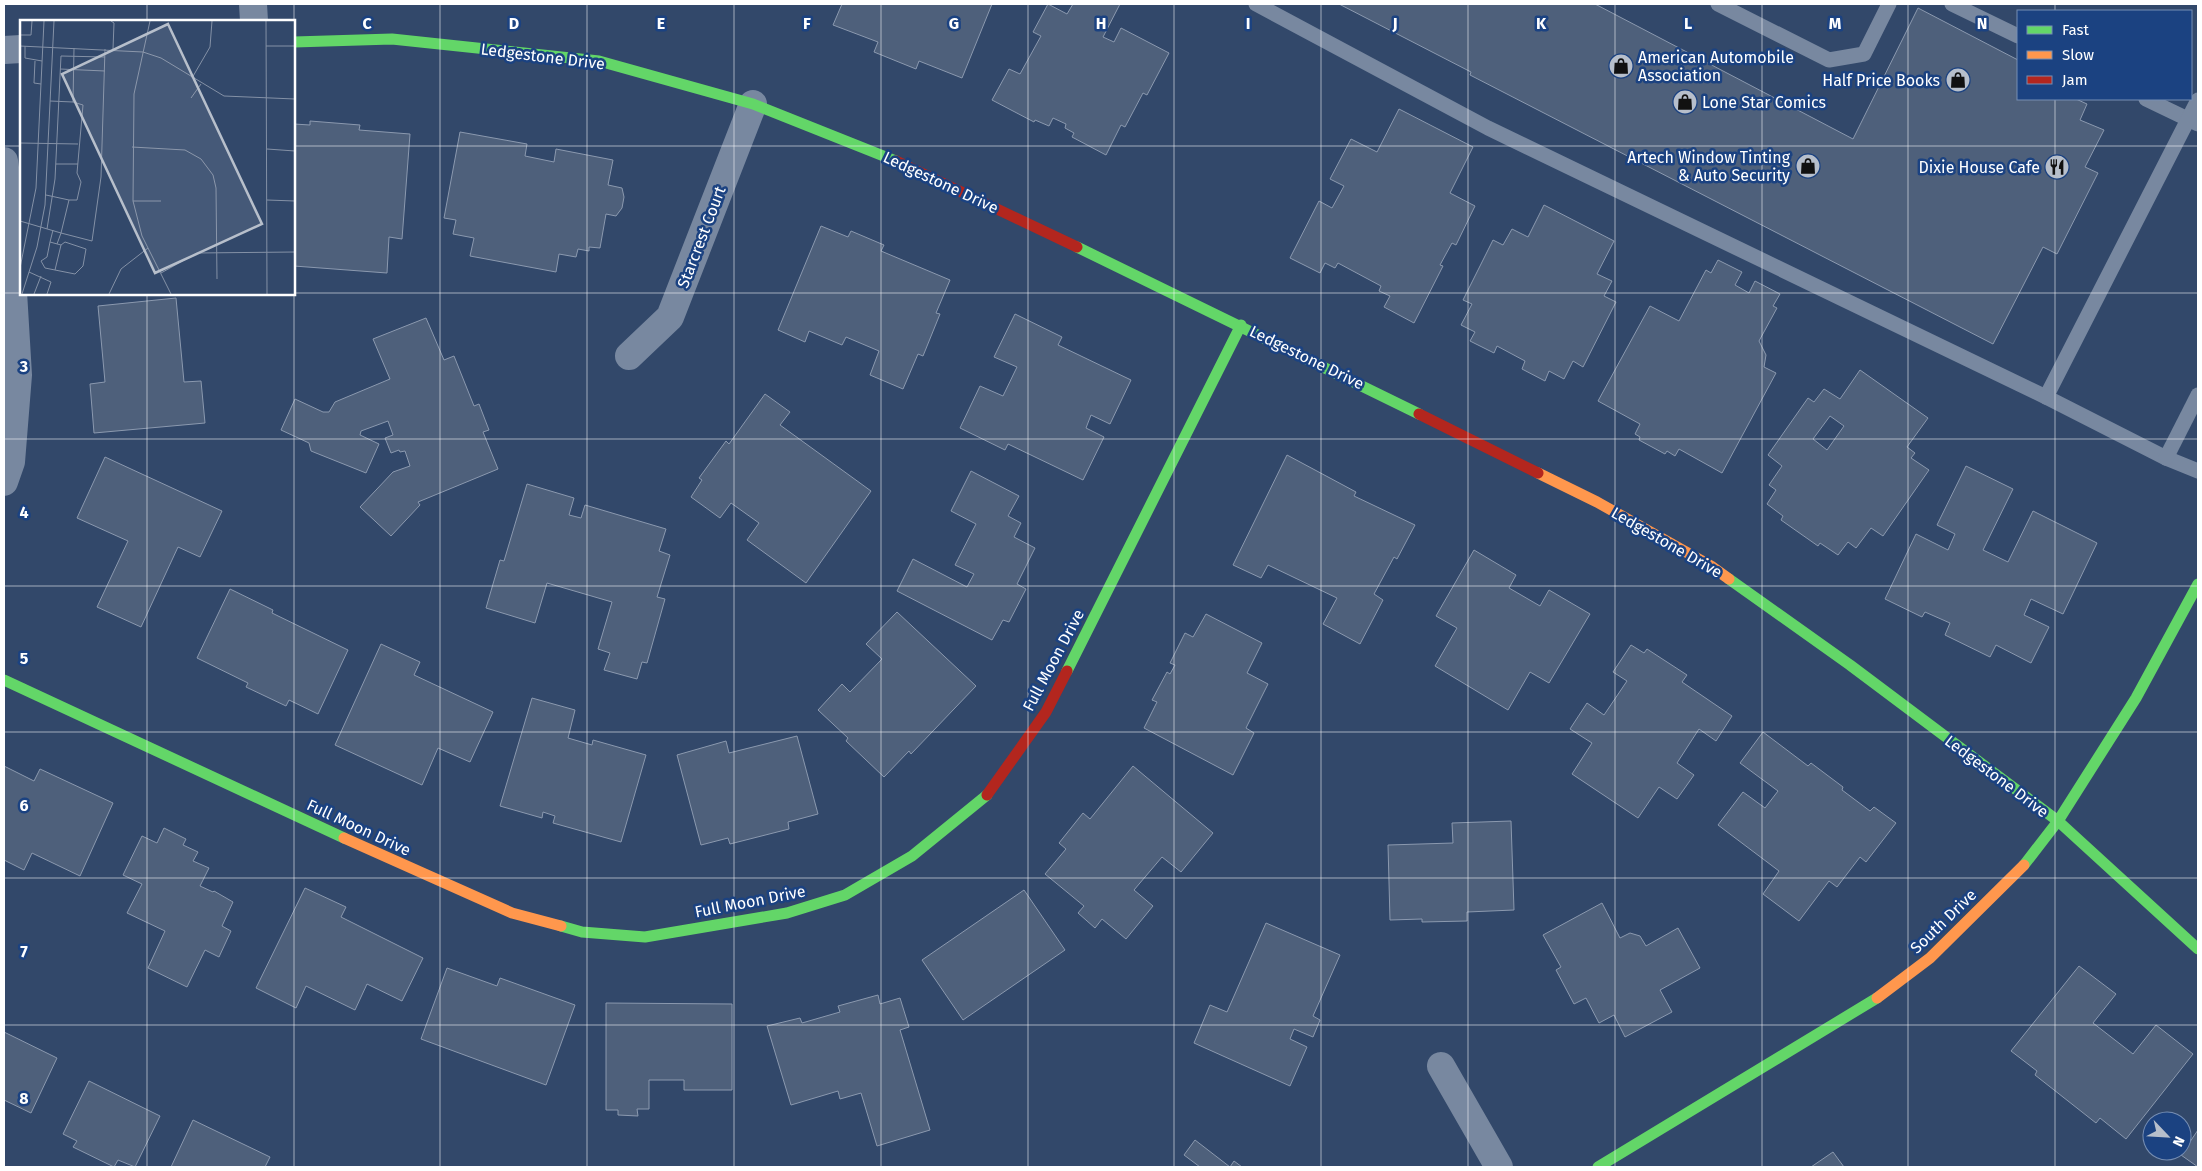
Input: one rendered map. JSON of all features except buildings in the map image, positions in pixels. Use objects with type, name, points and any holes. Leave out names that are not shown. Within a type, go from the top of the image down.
[{"type":"street","points":[[253,4],[254,20]]},
{"type":"street","name":"Ledgestone Drive","points":[[295,42],[392,38],[599,61],[753,104],[884,155],[1241,325],[1597,502],[1711,566],[1858,671],[2058,821],[2198,949]]},
{"type":"street","points":[[4,50],[20,49]]},
{"type":"street","name":"Starcrest Court","points":[[629,356],[670,317],[753,104]]},
{"type":"street","points":[[4,161],[18,375],[11,462],[4,482]]},
{"type":"street","name":"Full Moon Drive","points":[[4,680],[426,876],[512,912],[582,932],[645,937],[787,913],[845,895],[912,856],[989,793],[1046,712],[1241,325]]},
{"type":"street","name":"South Drive","points":[[1612,1164],[1863,1008],[1930,958],[2025,864],[2058,821],[2136,698],[2198,584]]},
{"type":"street","points":[[1441,1066],[1499,1167]]},
{"type":"lane","points":[[1256,4],[1488,128],[2046,397],[2166,458],[2198,471]]},
{"type":"lane","points":[[1718,4],[1829,60],[1864,54],[1889,4]]},
{"type":"lane","points":[[1952,4],[2017,36]]},
{"type":"lane","points":[[2148,100],[2193,122]]},
{"type":"lane","points":[[2046,397],[2193,122],[2198,100]]},
{"type":"lane","points":[[2166,458],[2198,395]]},
{"type":"traffic: fast","points":[[295,42],[392,39],[599,61],[753,104],[896,161]]},
{"type":"traffic: fast","points":[[1077,247],[1419,414]]},
{"type":"traffic: fast","points":[[1067,671],[1241,325]]},
{"type":"traffic: fast","points":[[1729,579],[1850,665],[2058,821],[2198,949]]},
{"type":"traffic: fast","points":[[2024,865],[2058,821],[2136,698],[2198,584]]},
{"type":"traffic: fast","points":[[4,680],[344,838]]},
{"type":"traffic: fast","points":[[561,926],[582,932],[645,937],[787,913],[845,895],[912,856],[987,795]]},
{"type":"traffic: fast","points":[[1598,1167],[1877,998]]},
{"type":"traffic: slow","points":[[1538,473],[1597,502],[1711,566],[1729,579]]},
{"type":"traffic: slow","points":[[344,838],[512,913],[561,926]]},
{"type":"traffic: slow","points":[[1877,998],[1930,958],[2024,865]]},
{"type":"traffic: jam","points":[[896,161],[1077,247]]},
{"type":"traffic: jam","points":[[1419,414],[1538,473]]},
{"type":"traffic: jam","points":[[987,795],[1046,712],[1067,671]]},
{"type":"place","name":"American Automobile Association","points":[[1621,66]]},
{"type":"place","name":"Half Price Books","points":[[1958,80]]},
{"type":"place","name":"Lone Star Comics","points":[[1685,102]]},
{"type":"place","name":"Artech Window Tinting & Auto Security","points":[[1808,166]]},
{"type":"place","name":"Dixie House Cafe","points":[[2057,167]]}]
